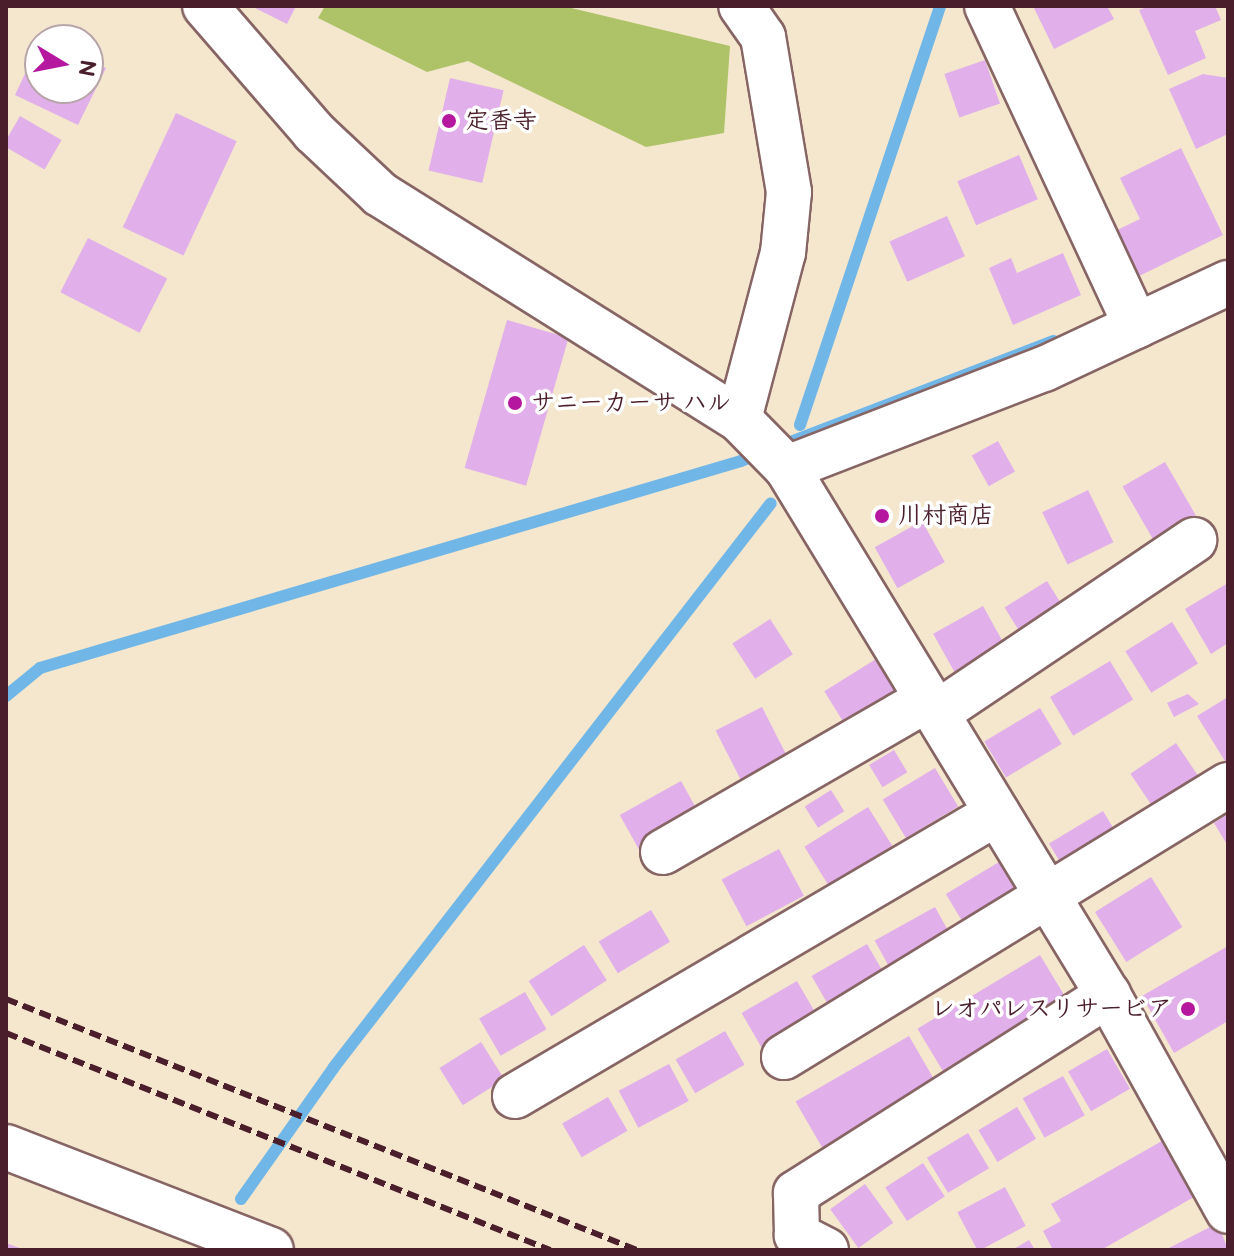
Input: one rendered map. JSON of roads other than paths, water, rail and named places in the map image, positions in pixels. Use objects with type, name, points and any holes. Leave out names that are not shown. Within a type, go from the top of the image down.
[{"type":"street","points":[[205,6],[314,132],[380,194],[765,447],[932,706],[1108,995],[1228,1211]]},
{"type":"street","points":[[741,6],[763,37],[789,192],[765,447]]},
{"type":"street","points":[[987,6],[1131,316]]},
{"type":"street","points":[[765,447],[1228,283]]},
{"type":"street","points":[[663,852],[932,706],[1194,540]]},
{"type":"street","points":[[784,1057],[1228,785]]},
{"type":"street","points":[[515,1096],[997,813]]},
{"type":"street","points":[[826,1250],[797,1235],[796,1193],[1108,995]]},
{"type":"street","points":[[6,1147],[271,1250]]},
{"type":"waterway","points":[[800,425],[940,6]]},
{"type":"waterway","points":[[6,696],[40,668],[741,461],[1054,341]]},
{"type":"waterway","points":[[241,1199],[334,1067],[771,503]]},
{"type":"railway","points":[[6,999],[637,1250]]},
{"type":"railway","points":[[6,1033],[550,1250]]},
{"type":"place","name":"定香寺","points":[[449,121]]},
{"type":"place","name":"サニーカーサ ハル","points":[[515,403]]},
{"type":"place","name":"川村商店","points":[[882,516]]},
{"type":"place","name":"レオパレスリサービア","points":[[1188,1009]]}]
